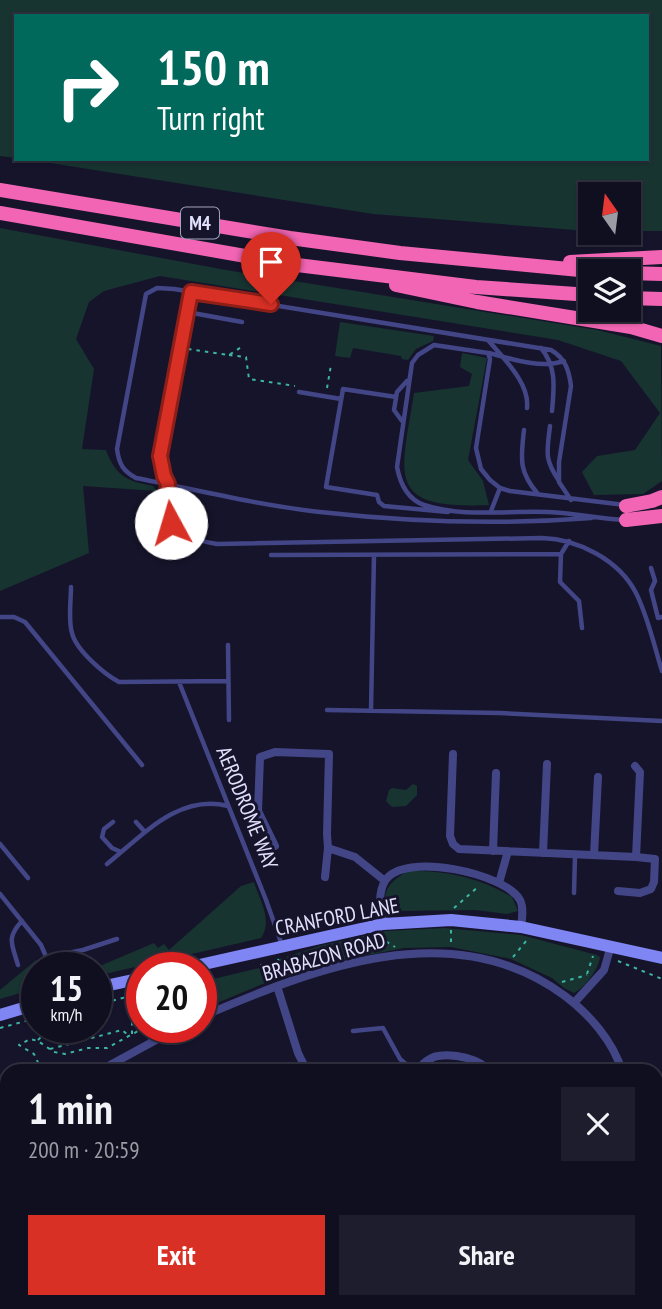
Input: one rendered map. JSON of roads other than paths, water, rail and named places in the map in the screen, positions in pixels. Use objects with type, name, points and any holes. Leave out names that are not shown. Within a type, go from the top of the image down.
[{"type":"highway","name":"M4","points":[[0,190],[290,238],[400,253],[578,270]]},
{"type":"highway","name":"M4","points":[[0,213],[297,265],[476,287],[578,294]]},
{"type":"highway","name":"M4","points":[[513,265],[662,257]]},
{"type":"highway","points":[[297,265],[477,302],[631,327],[662,336]]},
{"type":"highway","points":[[641,273],[662,274]]},
{"type":"highway","points":[[641,298],[662,299]]},
{"type":"highway","points":[[626,513],[662,496]]},
{"type":"highway","points":[[626,513],[662,516]]},
{"type":"street","points":[[275,846],[258,811],[260,757],[275,751],[329,754],[325,877]]},
{"type":"street","points":[[453,754],[450,836],[459,849],[655,859],[651,889],[640,892],[618,891]]},
{"type":"street","points":[[543,853],[547,764]]},
{"type":"street","points":[[635,766],[640,772],[636,857]]},
{"type":"street","points":[[494,851],[496,773]]},
{"type":"street","points":[[594,855],[598,777]]},
{"type":"street","points":[[328,848],[355,857],[385,881]]},
{"type":"street","points":[[499,883],[508,851]]},
{"type":"street","points":[[383,924],[380,898],[385,881],[398,870],[417,866],[464,872],[499,883],[520,899],[527,929]]},
{"type":"street","name":"CRANFORD LANE","points":[[217,961],[383,924],[456,920],[527,929],[593,944],[609,954],[662,958]]},
{"type":"street","name":"BRABAZON ROAD","points":[[217,1010],[277,986],[334,968],[404,953],[451,952],[491,959],[553,988],[574,1003],[605,1037],[618,1064]]},
{"type":"street","points":[[574,1003],[604,970],[609,954]]},
{"type":"street","points":[[277,986],[304,1064]]},
{"type":"street","points":[[0,1015],[21,1009]]},
{"type":"street","points":[[111,1064],[148,1043]]},
{"type":"street","points":[[423,1064],[439,1055],[462,1057],[481,1064]]},
{"type":"lane","points":[[559,482],[559,462],[571,386],[564,361],[551,350],[191,292],[157,288],[146,294],[117,449],[121,467],[136,478],[284,507],[369,517],[444,521],[553,521],[626,513]]},
{"type":"lane","points":[[191,292],[160,456],[168,484],[166,498],[171,523],[181,534],[198,541],[217,544],[551,538],[569,541],[592,551],[612,565],[636,593],[662,671]]},
{"type":"lane","points":[[187,312],[242,322]]},
{"type":"lane","points":[[487,339],[525,390],[527,408]]},
{"type":"lane","points":[[454,511],[422,504],[410,496],[400,481],[397,467],[412,363],[418,355],[434,345],[552,365],[564,361]]},
{"type":"lane","points":[[541,348],[552,365],[554,375],[552,411]]},
{"type":"lane","points":[[488,353],[490,359],[476,448],[481,468],[500,488],[626,513]]},
{"type":"lane","points":[[403,421],[394,410],[397,391],[409,378]]},
{"type":"lane","points":[[396,397],[343,389],[326,487],[377,495],[384,506],[454,511],[552,512],[591,518]]},
{"type":"lane","points":[[299,392],[341,399]]},
{"type":"lane","points":[[550,426],[548,466],[571,500]]},
{"type":"lane","points":[[524,430],[521,458],[523,470],[528,483],[539,495]]},
{"type":"lane","points":[[491,511],[500,488]]},
{"type":"lane","points":[[569,541],[561,554],[560,582],[579,601],[582,628]]},
{"type":"lane","points":[[271,555],[561,554]]},
{"type":"lane","points":[[371,710],[374,555]]},
{"type":"lane","points":[[651,568],[655,581],[651,590],[658,618],[662,617]]},
{"type":"lane","points":[[71,587],[72,634],[94,663],[110,677],[119,682],[228,681]]},
{"type":"lane","points":[[0,617],[14,617],[25,622],[142,765]]},
{"type":"lane","points":[[228,645],[229,720]]},
{"type":"lane","name":"AERODROME WAY","points":[[179,681],[229,806],[278,947]]},
{"type":"lane","points":[[327,710],[500,713],[662,721]]},
{"type":"lane","points":[[107,864],[166,815],[207,804],[229,806]]},
{"type":"lane","points":[[113,822],[104,829],[102,836],[112,848],[122,852]]},
{"type":"lane","points":[[136,822],[145,832]]},
{"type":"lane","points":[[0,844],[29,878]]},
{"type":"lane","points":[[574,892],[575,855]]},
{"type":"lane","points":[[0,894],[44,952]]},
{"type":"lane","points":[[18,965],[10,937],[11,932],[22,921]]},
{"type":"lane","points":[[73,952],[117,939]]},
{"type":"lane","points":[[353,1031],[383,1028],[400,1059],[406,1064]]}]
